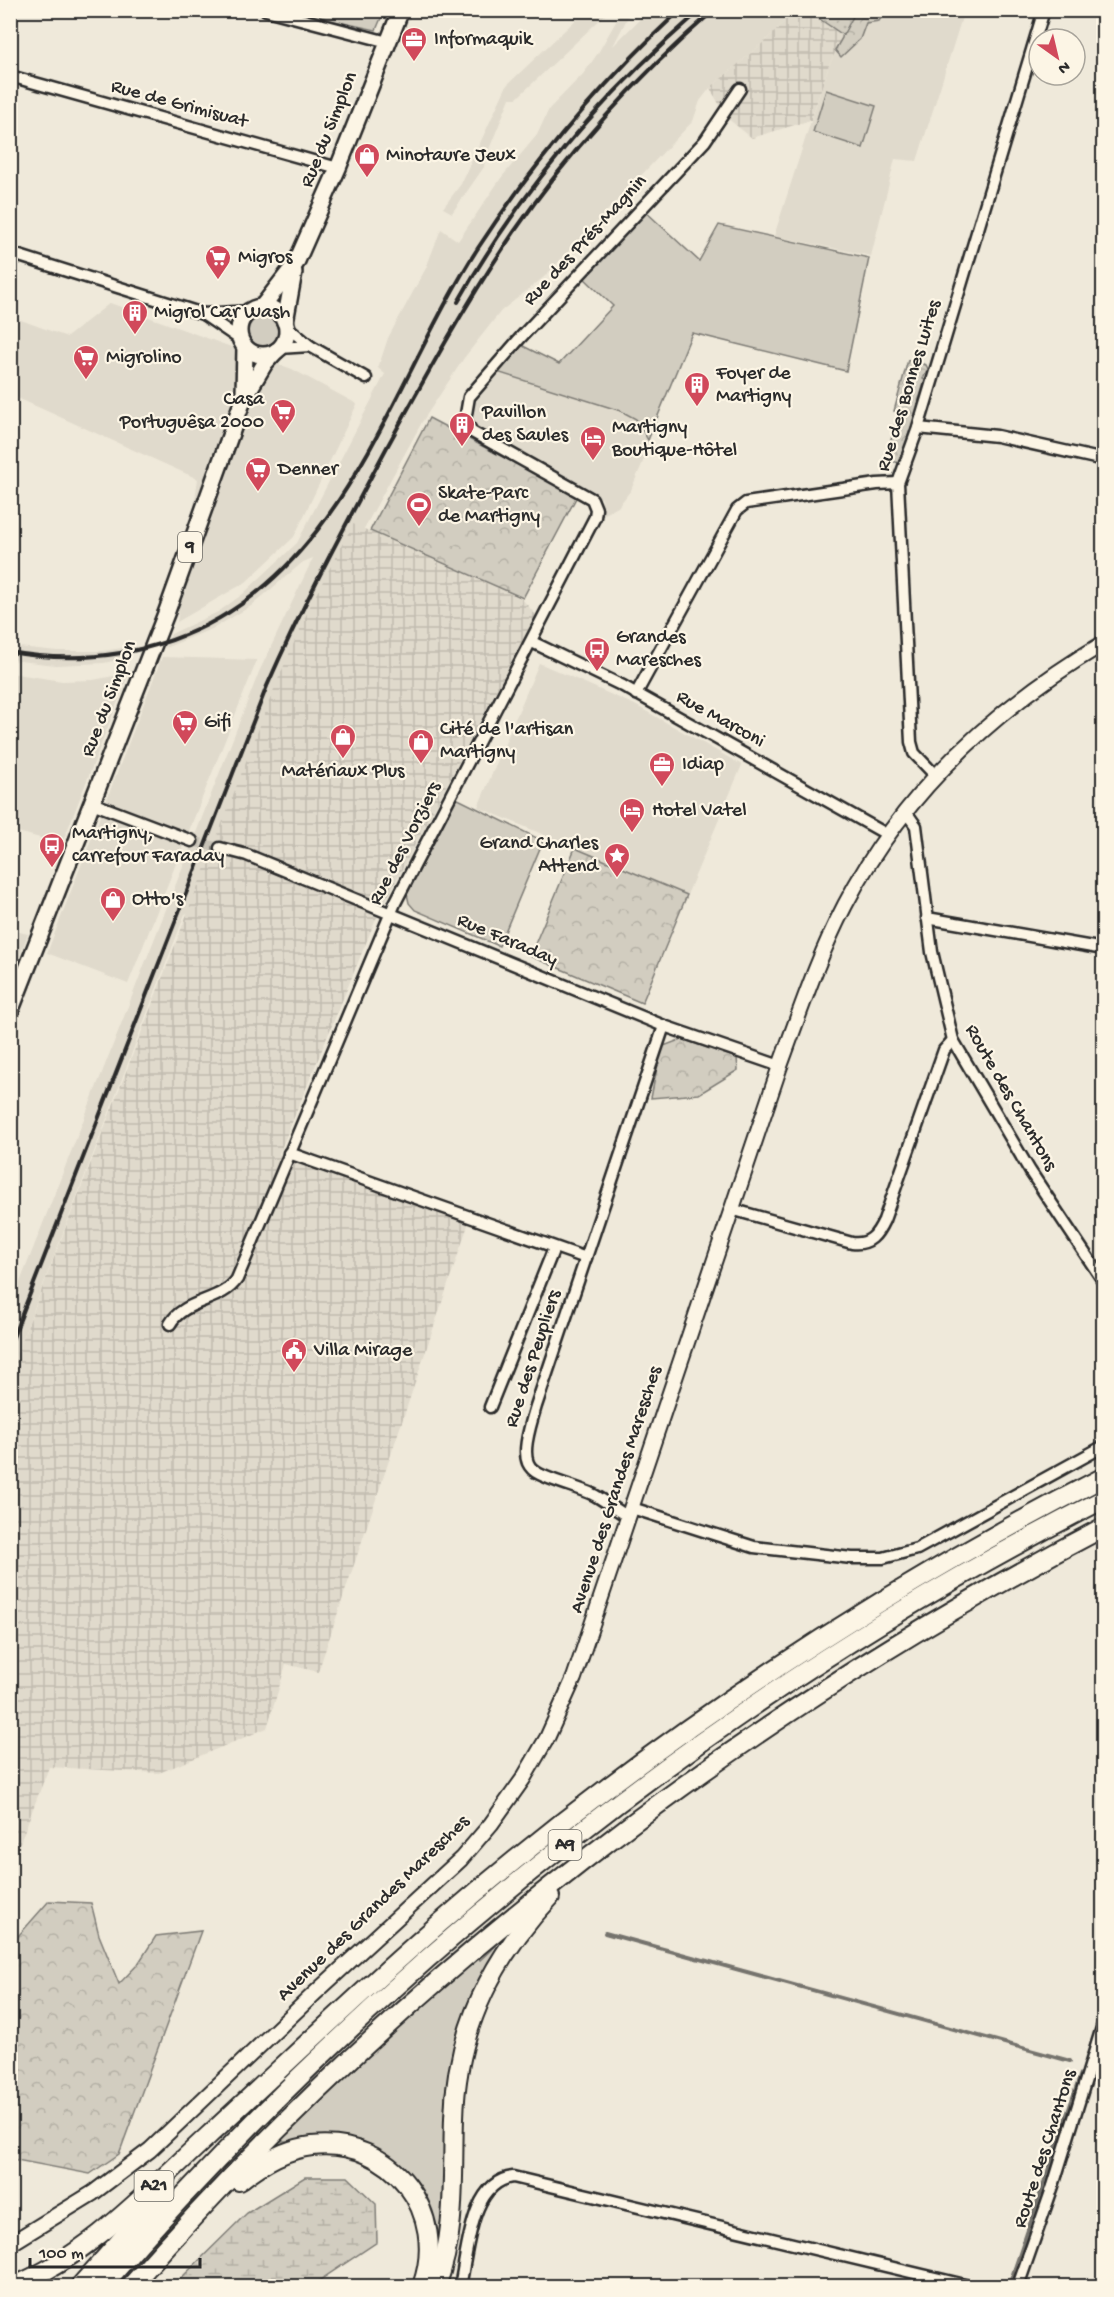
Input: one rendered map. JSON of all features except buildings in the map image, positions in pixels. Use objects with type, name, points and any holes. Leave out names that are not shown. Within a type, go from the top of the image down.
[{"type":"highway","name":"A9","points":[[80,2286],[162,2194],[281,2068],[368,1986],[474,1894],[605,1789],[687,1729],[885,1599],[991,1537],[1104,1477]]},
{"type":"highway","name":"A9","points":[[102,2286],[204,2173],[290,2087],[425,1962],[560,1849],[690,1751],[839,1651],[982,1565],[1104,1499]]},
{"type":"highway","points":[[172,2241],[270,2137],[393,2018],[503,1924],[628,1827],[735,1750],[852,1671],[974,1598],[1104,1527]]},
{"type":"highway","points":[[436,2286],[451,2229],[457,2079],[463,2046],[476,2004],[496,1966],[526,1924],[555,1892],[628,1827]]},
{"type":"highway","name":"A21","points":[[14,2286],[63,2262],[103,2233],[281,2068]]},
{"type":"highway","name":"A21","points":[[131,2286],[172,2241],[233,2186],[273,2158],[313,2146],[343,2146],[371,2155],[388,2166],[408,2184],[418,2200],[429,2242],[428,2268],[422,2286]]},
{"type":"main road","name":"Rue du Simplon","points":[[286,324],[296,263],[338,168],[400,10]]},
{"type":"main road","name":"Rue du Simplon","points":[[256,309],[296,263]]},
{"type":"main road","points":[[256,309],[276,311],[286,324]]},
{"type":"main road","name":"9","points":[[243,344],[240,324],[256,309]]},
{"type":"main road","name":"9","points":[[277,350],[285,339],[286,324]]},
{"type":"main road","name":"Rue du Simplon","points":[[243,344],[247,369],[243,400]]},
{"type":"main road","points":[[243,344],[259,354],[277,350]]},
{"type":"main road","name":"Rue du Simplon","points":[[10,1012],[167,611],[243,400],[258,374],[277,350]]},
{"type":"main road","name":"Avenue des Grandes Maresches","points":[[10,2244],[116,2177],[167,2136],[275,2030],[439,1880],[485,1831],[524,1779],[560,1711],[631,1512],[780,1066],[830,935],[861,877],[888,835],[935,775],[999,714],[1025,693],[1104,643]]},
{"type":"street","points":[[266,10],[388,42]]},
{"type":"street","name":"Rue des Bonnes Luites","points":[[935,775],[914,753],[911,742],[898,483],[918,428],[1044,10]]},
{"type":"street","name":"Rue de Grimisuat","points":[[10,76],[138,114],[338,168]]},
{"type":"street","name":"Rue des Prés-Magnin","points":[[465,420],[469,397],[521,337],[705,141],[740,89]]},
{"type":"street","points":[[10,253],[202,314],[243,344]]},
{"type":"street","points":[[202,314],[256,309]]},
{"type":"street","points":[[286,324],[310,346],[366,378]]},
{"type":"street","points":[[277,350],[310,346]]},
{"type":"street","name":"Rue des Vorziers","points":[[170,1324],[180,1313],[234,1283],[390,913],[595,518],[596,508],[592,499],[472,432],[465,420]]},
{"type":"street","points":[[918,428],[997,436],[1104,460]]},
{"type":"street","points":[[636,693],[737,510],[746,503],[898,483]]},
{"type":"street","name":"Rue Marconi","points":[[532,642],[553,650],[636,693],[888,835]]},
{"type":"street","points":[[92,803],[192,841]]},
{"type":"street","name":"Route des Chantons","points":[[906,812],[916,826],[927,918],[942,1001],[953,1040],[1030,1171],[1104,1282]]},
{"type":"street","name":"Rue Faraday","points":[[220,848],[247,855],[664,1026],[780,1066]]},
{"type":"street","points":[[927,918],[1104,949]]},
{"type":"street","name":"Rue des Peupliers","points":[[664,1026],[525,1441],[528,1465],[537,1475],[600,1497],[631,1512],[754,1547],[852,1558],[883,1558],[917,1549],[1104,1446]]},
{"type":"street","points":[[731,1209],[852,1243],[864,1243],[873,1239],[884,1220],[944,1050],[953,1040]]},
{"type":"street","points":[[289,1153],[586,1258]]},
{"type":"street","name":"Rue des Peupliers","points":[[490,1407],[554,1248]]},
{"type":"street","name":"Route des Chantons","points":[[1018,2286],[1053,2186],[1104,2021]]},
{"type":"street","points":[[460,2286],[481,2198],[496,2183],[513,2177],[969,2286]]},
{"type":"shaded area","points":[[585,11],[609,11],[517,98],[510,98],[485,159],[484,167],[452,213],[443,208],[461,184],[507,85]]},
{"type":"shaded area","points":[[622,11],[631,11],[613,46],[648,11],[794,11],[764,42],[710,88],[700,101],[693,121],[544,277],[501,311],[464,358],[422,422],[341,571],[199,910],[185,914],[11,1369],[11,1305],[259,672],[313,558],[303,562],[251,606],[214,628],[165,648],[171,634],[218,612],[243,594],[297,543],[385,374],[378,368],[388,338],[426,268],[441,229],[458,241],[501,178],[537,135],[549,109],[584,73]]},
{"type":"shaded area","points":[[794,11],[856,11],[829,65],[811,120],[752,138],[727,118],[710,88],[764,42]]},
{"type":"shaded area","points":[[856,11],[964,11],[917,161],[895,159],[871,256],[774,236],[829,65]]},
{"type":"shaded area","points":[[110,303],[292,369],[357,404],[294,537],[246,582],[177,622],[198,479],[11,395],[10,316],[67,337]]},
{"type":"shaded area","points":[[497,372],[621,411],[636,419],[648,440],[648,450],[631,490],[618,507],[603,515],[602,499],[591,491],[473,427],[470,421],[472,401]]},
{"type":"shaded area","points":[[353,524],[522,599],[536,615],[375,921],[279,1154],[469,1222],[318,1672],[286,1664],[267,1728],[159,1773],[49,1767],[11,1866],[11,1369],[276,684],[311,604]]},
{"type":"shaded area","points":[[10,646],[57,651],[103,651],[135,646],[131,657],[104,663],[56,665],[11,660]]},
{"type":"shaded area","points":[[162,657],[257,660],[128,984],[47,953]]},
{"type":"shaded area","points":[[539,663],[635,705],[742,765],[687,895],[478,807]]},
{"type":"shaded area","points":[[10,673],[62,681],[93,680],[129,673],[62,844],[11,830]]},
{"type":"shaded area","points":[[10,930],[28,934],[11,979]]},
{"type":"green space","points":[[287,11],[384,11],[376,30]]},
{"type":"green space","points":[[808,11],[856,11],[843,35]]},
{"type":"green space","points":[[846,11],[885,12],[879,21],[866,23],[860,39],[841,57],[835,50],[842,38]]},
{"type":"green space","points":[[826,90],[876,106],[863,148],[813,132]]},
{"type":"green space","points":[[644,210],[699,261],[719,225],[869,258],[846,371],[692,333],[648,440],[636,419],[621,411],[497,372],[521,345],[559,364],[613,306],[582,276]]},
{"type":"green space","points":[[263,317],[269,318],[277,326],[277,338],[269,346],[263,347],[257,346],[249,338],[248,332],[249,326],[257,318]]},
{"type":"green space","points":[[908,360],[926,365],[928,369],[923,379],[925,380],[900,463],[885,460],[899,413],[894,411]]},
{"type":"green space","points":[[429,418],[577,496],[523,598],[370,531]]},
{"type":"green space","points":[[456,798],[543,841],[499,946],[415,910],[409,903],[407,894]]},
{"type":"green space","points":[[575,848],[687,895],[642,1003],[530,956]]},
{"type":"green space","points":[[682,1039],[737,1058],[738,1070],[699,1094],[651,1098],[661,1047]]},
{"type":"green space","points":[[49,1901],[91,1903],[99,1935],[119,1984],[138,1964],[156,1936],[201,1931],[119,2154],[90,2174],[11,2159],[11,1944]]},
{"type":"green space","points":[[523,1916],[479,1984],[437,2262],[406,2174],[293,2141],[280,2141],[355,2066],[476,1958],[480,1960],[494,1947],[492,1942]]},
{"type":"green space","points":[[305,2177],[348,2177],[376,2204],[377,2242],[311,2286],[173,2286],[247,2213]]},
{"type":"waterway","points":[[605,1933],[1070,2061]]},
{"type":"waterway","points":[[1010,2283],[1081,2074]]},
{"type":"tunnel","points":[[192,841],[220,848]]},
{"type":"railway","points":[[10,652],[71,657],[112,654],[152,646],[172,640],[231,612],[279,573],[320,526],[356,473],[446,302],[500,216],[547,153],[598,93],[680,10]]},
{"type":"railway","points":[[10,1345],[267,686],[310,595],[387,447],[464,311],[514,232],[558,172],[607,115],[659,61],[714,10]]},
{"type":"railway","points":[[458,302],[508,223],[565,148],[628,78],[696,14]]},
{"type":"place","name":"Informaquik","points":[[414,63]]},
{"type":"place","name":"Minotaure Jeux","points":[[367,179]]},
{"type":"place","name":"Migros","points":[[218,281]]},
{"type":"place","name":"Migrol Car Wash","points":[[135,336]]},
{"type":"place","name":"Migrolino","points":[[86,381]]},
{"type":"place","name":"Foyer de Martigny","points":[[697,408]]},
{"type":"place","name":"Casa Portuguêsa 2000","points":[[283,435]]},
{"type":"place","name":"Pavillon des Saules","points":[[462,448]]},
{"type":"place","name":"Martigny Boutique-Hôtel","points":[[593,462]]},
{"type":"place","name":"Denner","points":[[258,493]]},
{"type":"place","name":"Skate-Parc de Martigny","points":[[419,528]]},
{"type":"place","name":"Grandes Maresches","points":[[597,673]]},
{"type":"place","name":"Gifi","points":[[185,746]]},
{"type":"place","name":"Matériaux Plus","points":[[343,760]]},
{"type":"place","name":"Cité de l'artisan Martigny","points":[[421,765]]},
{"type":"place","name":"Idiap","points":[[662,788]]},
{"type":"place","name":"Hotel Vatel","points":[[632,834]]},
{"type":"place","name":"Martigny, carrefour Faraday","points":[[52,869]]},
{"type":"place","name":"Grand Charles Attend","points":[[617,879]]},
{"type":"place","name":"Otto's","points":[[113,923]]},
{"type":"place","name":"Villa Mirage","points":[[294,1374]]}]
